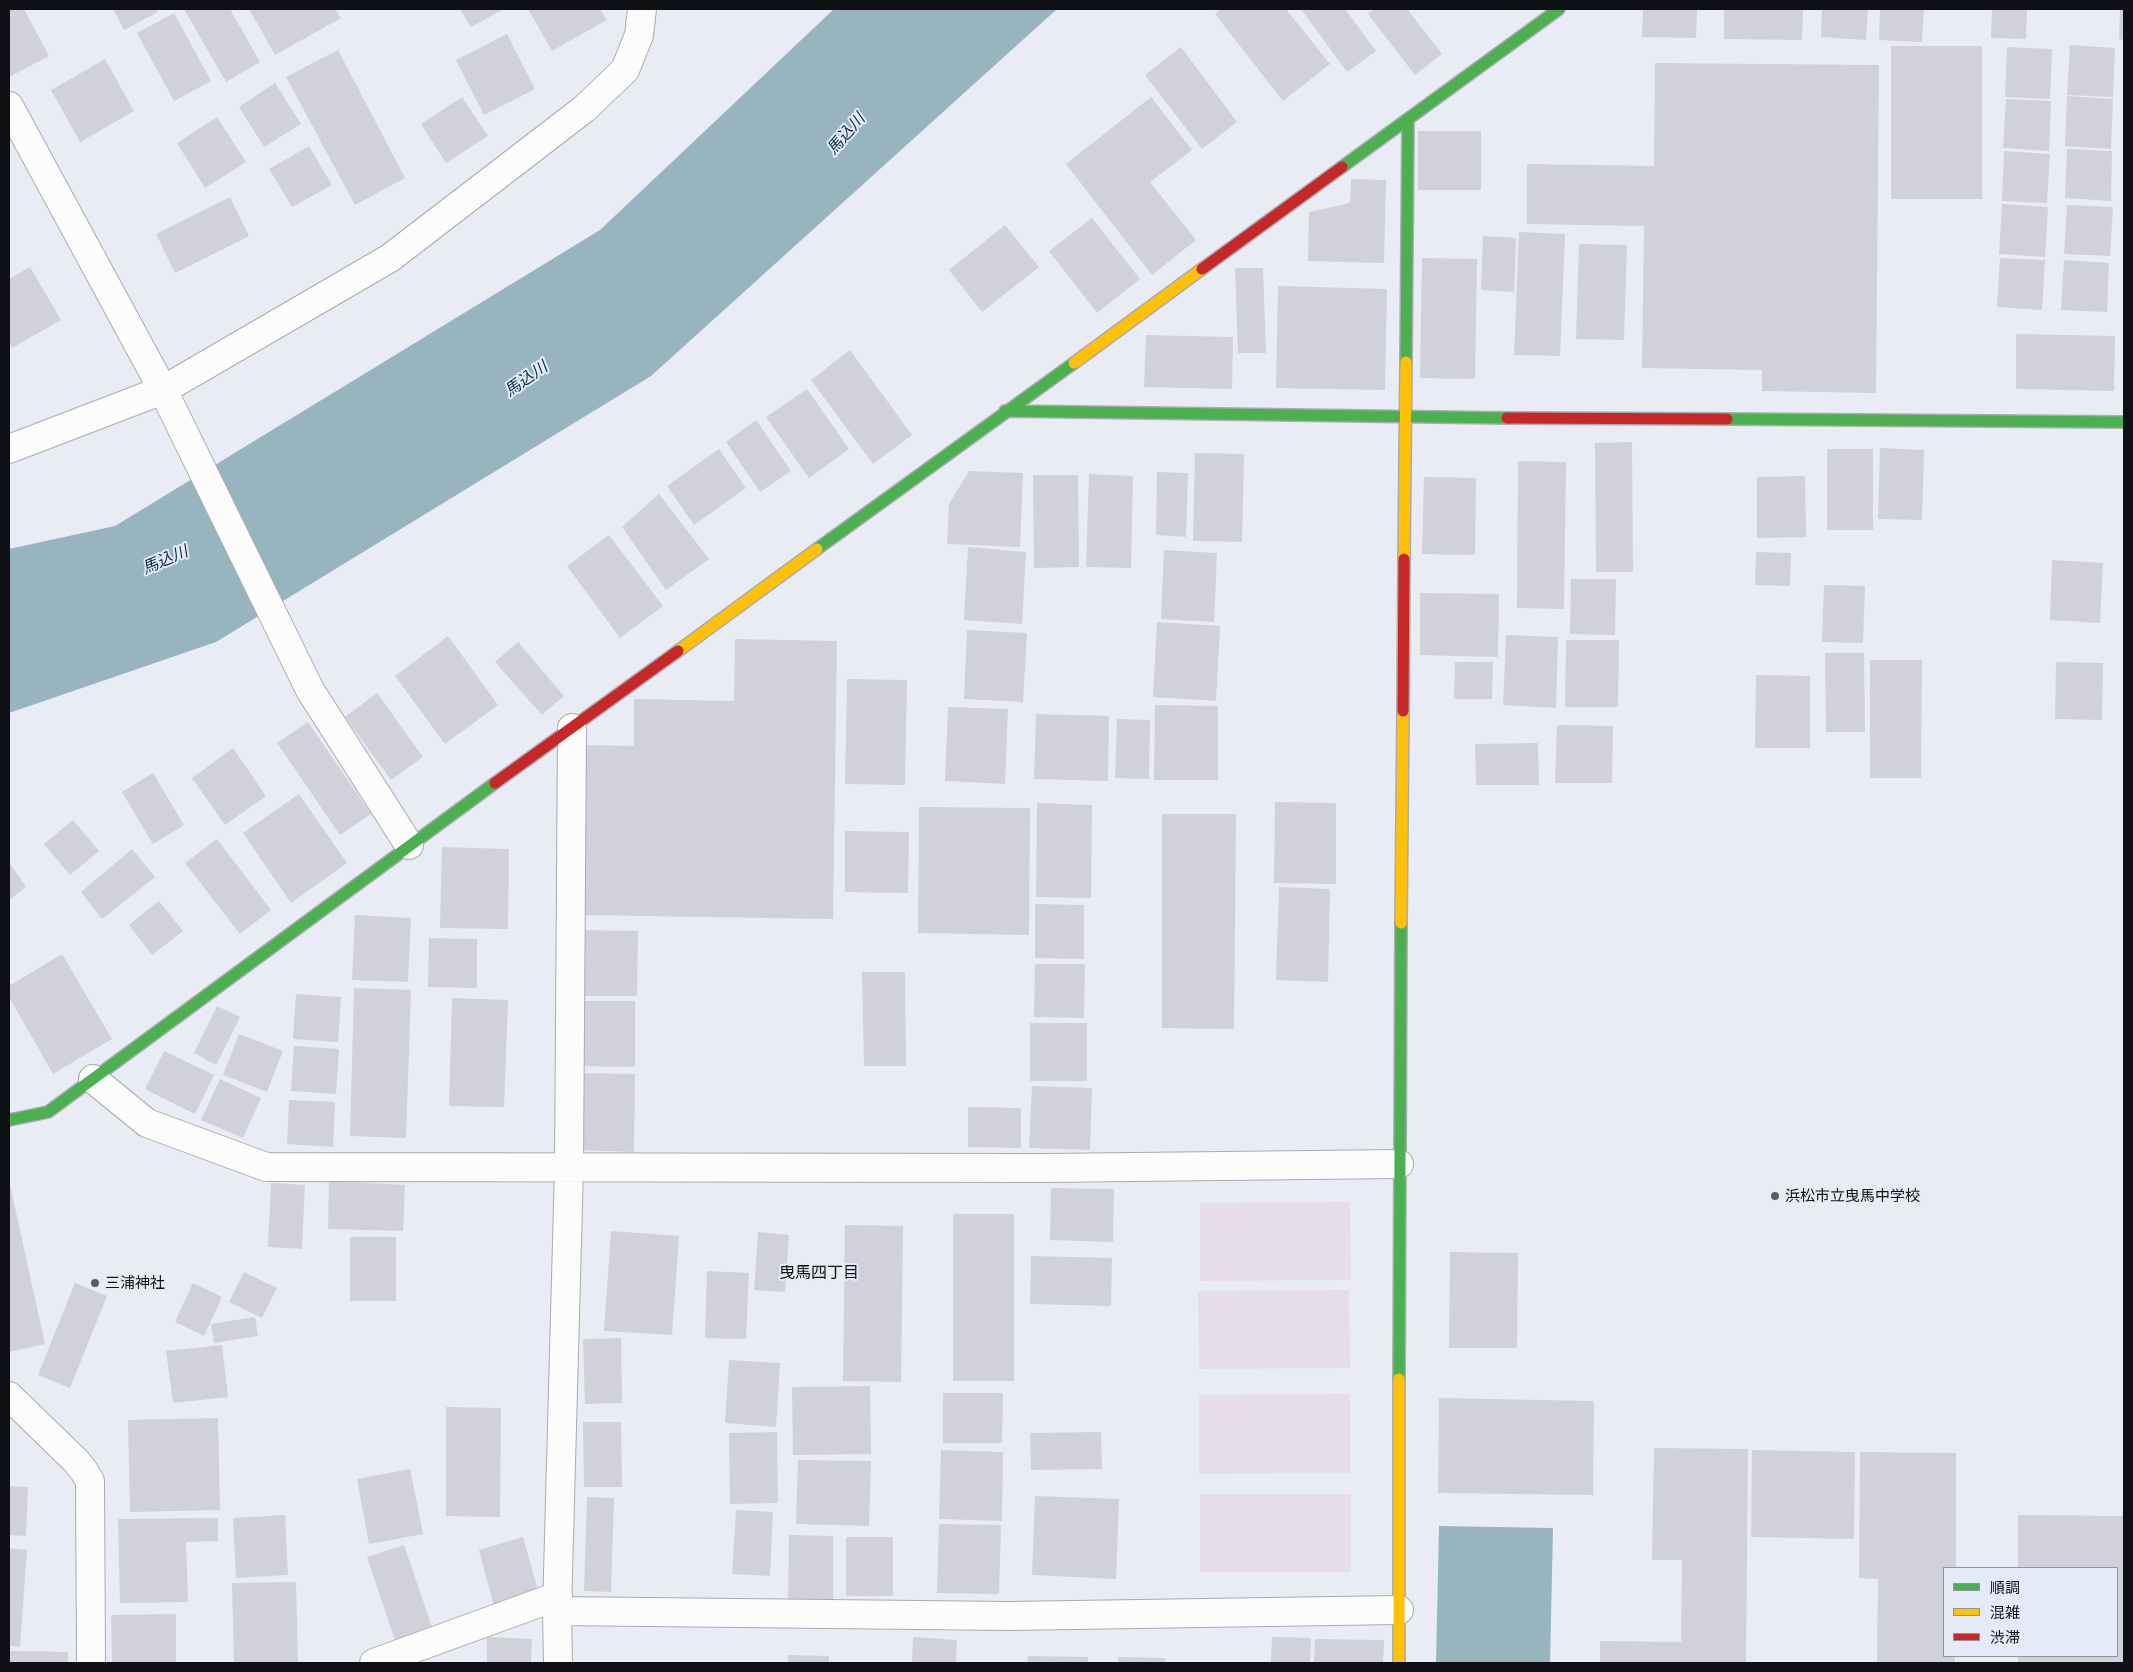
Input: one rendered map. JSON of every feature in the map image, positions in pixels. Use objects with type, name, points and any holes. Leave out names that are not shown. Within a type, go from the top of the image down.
[{"type":"street","points":[[9,449],[166,396],[390,258],[584,109],[625,70],[640,35],[642,9]]},
{"type":"street","points":[[9,1120],[48,1112],[409,845],[1559,9]]},
{"type":"street","points":[[9,106],[166,396],[310,690],[409,845]]},
{"type":"street","points":[[1399,1663],[1399,1164],[1408,120]]},
{"type":"street","points":[[1005,411],[1405,417],[2124,422]]},
{"type":"street","points":[[558,1663],[569,1168],[572,728]]},
{"type":"street","points":[[93,1078],[147,1124],[266,1167],[1046,1168],[1399,1164]]},
{"type":"street","points":[[9,1396],[76,1461],[90,1481],[91,1663]]},
{"type":"street","points":[[374,1663],[558,1604],[1009,1616],[1399,1610]]},
{"type":"shaded area","points":[[1350,1202],[1351,1280],[1200,1281],[1200,1203]]},
{"type":"shaded area","points":[[1349,1290],[1350,1368],[1199,1369],[1198,1291]]},
{"type":"shaded area","points":[[1350,1394],[1350,1473],[1199,1474],[1199,1395]]},
{"type":"shaded area","points":[[1200,1494],[1351,1494],[1351,1572],[1200,1572]]},
{"type":"water","name":"馬込川","points":[[834,9],[1057,9],[651,376],[216,642],[9,713],[9,549],[115,526],[600,230]]},
{"type":"water","points":[[1439,1526],[1553,1528],[1550,1663],[1436,1663]]},
{"type":"building","points":[[9,9],[24,9],[49,56],[9,77]]},
{"type":"building","points":[[113,9],[156,9],[158,12],[124,30]]},
{"type":"building","points":[[184,9],[230,9],[260,62],[226,82]]},
{"type":"building","points":[[249,9],[335,9],[341,18],[275,55]]},
{"type":"building","points":[[460,9],[504,9],[471,27]]},
{"type":"building","points":[[528,9],[600,9],[607,20],[552,51]]},
{"type":"building","points":[[1221,9],[1286,9],[1330,64],[1283,101],[1215,14]]},
{"type":"building","points":[[1301,9],[1345,9],[1376,51],[1347,72]]},
{"type":"building","points":[[1374,9],[1407,9],[1442,54],[1415,75],[1368,14]]},
{"type":"building","points":[[1643,9],[1697,9],[1696,38],[1642,37]]},
{"type":"building","points":[[1724,9],[1803,9],[1802,40],[1724,39]]},
{"type":"building","points":[[1822,9],[1868,9],[1866,40],[1821,37]]},
{"type":"building","points":[[1880,9],[1924,9],[1922,42],[1879,40]]},
{"type":"building","points":[[1992,9],[2027,9],[2026,39],[1991,38]]},
{"type":"building","points":[[2120,9],[2124,9],[2124,40],[2119,39]]},
{"type":"building","points":[[174,13],[211,81],[174,101],[137,33]]},
{"type":"building","points":[[507,34],[535,89],[484,115],[456,60]]},
{"type":"building","points":[[2070,45],[2115,48],[2113,97],[2067,95]]},
{"type":"building","points":[[1891,46],[1982,46],[1982,199],[1891,199]]},
{"type":"building","points":[[1181,47],[1237,122],[1202,149],[1145,75]]},
{"type":"building","points":[[2007,47],[2052,49],[2050,99],[2005,97]]},
{"type":"building","points":[[338,50],[405,178],[355,205],[286,77]]},
{"type":"building","points":[[105,59],[134,111],[80,142],[51,90]]},
{"type":"building","points":[[1655,63],[1879,65],[1876,393],[1762,391],[1762,370],[1642,368],[1644,226],[1527,224],[1527,164],[1654,166]]},
{"type":"building","points":[[275,83],[301,124],[264,147],[239,107]]},
{"type":"building","points":[[2067,96],[2113,99],[2111,149],[2065,146]]},
{"type":"building","points":[[462,97],[488,136],[446,163],[421,124]]},
{"type":"building","points":[[1151,97],[1192,150],[1150,182],[1196,240],[1152,275],[1066,164]]},
{"type":"building","points":[[2006,99],[2051,101],[2049,151],[2003,148]]},
{"type":"building","points":[[217,117],[246,162],[205,188],[177,143]]},
{"type":"building","points":[[1418,131],[1481,131],[1481,190],[1418,190]]},
{"type":"building","points":[[309,146],[332,185],[292,207],[269,169]]},
{"type":"building","points":[[2067,149],[2112,151],[2111,201],[2065,198]]},
{"type":"building","points":[[2004,151],[2050,154],[2047,203],[2002,201]]},
{"type":"building","points":[[1351,179],[1386,180],[1384,263],[1308,261],[1309,212],[1350,203]]},
{"type":"building","points":[[230,197],[249,236],[175,273],[156,234]]},
{"type":"building","points":[[2002,204],[2048,207],[2045,257],[1999,254]]},
{"type":"building","points":[[2067,205],[2113,207],[2110,256],[2064,254]]},
{"type":"building","points":[[1092,218],[1140,279],[1097,313],[1049,251]]},
{"type":"building","points":[[1005,225],[1039,267],[982,312],[949,270]]},
{"type":"building","points":[[1519,232],[1565,234],[1560,356],[1514,355]]},
{"type":"building","points":[[1483,236],[1516,238],[1514,292],[1481,290]]},
{"type":"building","points":[[1579,244],[1627,245],[1624,340],[1576,339]]},
{"type":"building","points":[[1422,258],[1477,259],[1475,379],[1420,378]]},
{"type":"building","points":[[2000,258],[2045,260],[2042,310],[1997,307]]},
{"type":"building","points":[[2064,260],[2109,263],[2107,312],[2061,310]]},
{"type":"building","points":[[30,267],[61,320],[12,348],[9,342],[9,279]]},
{"type":"building","points":[[1235,268],[1263,268],[1266,353],[1238,353]]},
{"type":"building","points":[[1278,286],[1387,289],[1385,390],[1276,388]]},
{"type":"building","points":[[2016,334],[2115,336],[2114,391],[2016,389]]},
{"type":"building","points":[[1146,335],[1233,337],[1232,389],[1144,387]]},
{"type":"building","points":[[850,350],[912,435],[873,464],[811,380]]},
{"type":"building","points":[[807,389],[849,449],[809,478],[766,417]]},
{"type":"building","points":[[756,420],[791,471],[760,492],[726,442]]},
{"type":"building","points":[[1632,442],[1633,572],[1596,572],[1595,443]]},
{"type":"building","points":[[1880,448],[1924,450],[1922,520],[1878,519]]},
{"type":"building","points":[[719,449],[746,488],[694,525],[667,486]]},
{"type":"building","points":[[1827,449],[1873,449],[1873,530],[1827,530]]},
{"type":"building","points":[[1195,453],[1244,454],[1242,542],[1193,541]]},
{"type":"building","points":[[1518,461],[1566,462],[1564,609],[1517,608]]},
{"type":"building","points":[[969,471],[1023,473],[1020,547],[947,544],[949,504]]},
{"type":"building","points":[[1157,472],[1188,473],[1186,537],[1156,535]]},
{"type":"building","points":[[1089,474],[1133,476],[1131,568],[1086,567]]},
{"type":"building","points":[[1033,475],[1078,475],[1079,567],[1034,568]]},
{"type":"building","points":[[1805,476],[1806,537],[1757,538],[1757,477]]},
{"type":"building","points":[[1424,477],[1476,478],[1475,555],[1422,554]]},
{"type":"building","points":[[659,494],[709,559],[666,590],[622,527]]},
{"type":"building","points":[[609,535],[663,606],[620,638],[567,566]]},
{"type":"building","points":[[968,547],[1026,552],[1022,624],[964,620]]},
{"type":"building","points":[[1164,550],[1217,553],[1214,622],[1161,619]]},
{"type":"building","points":[[1756,552],[1791,553],[1790,586],[1755,585]]},
{"type":"building","points":[[2052,560],[2103,563],[2100,623],[2050,620]]},
{"type":"building","points":[[1571,579],[1616,579],[1615,635],[1570,634]]},
{"type":"building","points":[[1824,585],[1865,586],[1863,643],[1822,642]]},
{"type":"building","points":[[1420,593],[1499,594],[1498,657],[1420,655]]},
{"type":"building","points":[[1157,622],[1220,626],[1216,701],[1153,697]]},
{"type":"building","points":[[967,630],[1027,633],[1023,702],[964,699]]},
{"type":"building","points":[[1506,635],[1558,637],[1556,708],[1503,705]]},
{"type":"building","points":[[448,636],[498,705],[445,744],[395,676]]},
{"type":"building","points":[[735,639],[837,641],[833,919],[581,915],[583,745],[634,746],[634,699],[734,701]]},
{"type":"building","points":[[1566,640],[1619,640],[1618,707],[1565,707]]},
{"type":"building","points":[[518,642],[564,696],[542,715],[495,662]]},
{"type":"building","points":[[1825,653],[1864,653],[1865,732],[1826,732]]},
{"type":"building","points":[[1870,660],[1922,660],[1921,778],[1870,778]]},
{"type":"building","points":[[1455,662],[1493,662],[1492,699],[1454,699]]},
{"type":"building","points":[[2056,662],[2103,663],[2102,720],[2055,719]]},
{"type":"building","points":[[1756,675],[1810,676],[1810,748],[1755,748]]},
{"type":"building","points":[[847,679],[907,680],[905,785],[845,784]]},
{"type":"building","points":[[377,693],[423,757],[391,780],[345,717]]},
{"type":"building","points":[[1155,705],[1218,706],[1218,780],[1154,780]]},
{"type":"building","points":[[948,707],[1008,709],[1005,784],[945,781]]},
{"type":"building","points":[[1036,714],[1109,716],[1108,781],[1034,779]]},
{"type":"building","points":[[1117,719],[1150,720],[1149,779],[1115,778]]},
{"type":"building","points":[[308,722],[371,814],[340,835],[277,743]]},
{"type":"building","points":[[1557,725],[1613,726],[1612,783],[1555,783]]},
{"type":"building","points":[[1538,743],[1539,785],[1476,785],[1475,744]]},
{"type":"building","points":[[233,748],[266,796],[225,825],[192,778]]},
{"type":"building","points":[[153,773],[184,825],[153,844],[122,792]]},
{"type":"building","points":[[299,794],[347,863],[291,903],[243,833]]},
{"type":"building","points":[[1275,802],[1336,803],[1336,884],[1274,883]]},
{"type":"building","points":[[1037,803],[1092,805],[1091,898],[1036,897]]},
{"type":"building","points":[[919,807],[1030,808],[1029,935],[918,933]]},
{"type":"building","points":[[1162,814],[1236,814],[1234,1029],[1162,1028]]},
{"type":"building","points":[[73,820],[99,851],[70,875],[44,844]]},
{"type":"building","points":[[845,831],[909,832],[908,893],[845,892]]},
{"type":"building","points":[[217,839],[271,910],[240,934],[185,863]]},
{"type":"building","points":[[442,847],[509,849],[508,929],[440,928]]},
{"type":"building","points":[[132,849],[155,877],[102,919],[81,892]]},
{"type":"building","points":[[9,862],[26,887],[9,900]]},
{"type":"building","points":[[1279,887],[1330,889],[1328,982],[1276,980]]},
{"type":"building","points":[[159,901],[183,931],[152,955],[129,925]]},
{"type":"building","points":[[1035,904],[1084,905],[1084,959],[1035,958]]},
{"type":"building","points":[[355,915],[411,918],[408,982],[352,980]]},
{"type":"building","points":[[580,930],[638,931],[637,996],[579,996]]},
{"type":"building","points":[[429,938],[477,939],[477,988],[428,987]]},
{"type":"building","points":[[62,954],[112,1039],[53,1074],[9,997],[9,986]]},
{"type":"building","points":[[1035,964],[1085,964],[1084,1018],[1034,1017]]},
{"type":"building","points":[[862,972],[905,972],[906,1066],[864,1066]]},
{"type":"building","points":[[354,988],[411,990],[406,1138],[350,1136]]},
{"type":"building","points":[[296,994],[341,997],[338,1042],[293,1039]]},
{"type":"building","points":[[452,998],[508,1000],[504,1107],[449,1106]]},
{"type":"building","points":[[577,1001],[635,1001],[635,1067],[576,1066]]},
{"type":"building","points":[[217,1006],[240,1017],[216,1065],[194,1053]]},
{"type":"building","points":[[1030,1023],[1087,1023],[1087,1081],[1030,1081]]},
{"type":"building","points":[[239,1034],[283,1051],[267,1092],[223,1075]]},
{"type":"building","points":[[294,1046],[339,1049],[336,1094],[291,1091]]},
{"type":"building","points":[[164,1051],[214,1075],[195,1114],[145,1089]]},
{"type":"building","points":[[578,1073],[635,1074],[634,1152],[576,1150]]},
{"type":"building","points":[[220,1079],[261,1098],[243,1138],[201,1120]]},
{"type":"building","points":[[1032,1086],[1092,1088],[1090,1150],[1029,1148]]},
{"type":"building","points":[[289,1100],[335,1102],[333,1147],[287,1144]]},
{"type":"building","points":[[968,1107],[1021,1108],[1021,1148],[968,1147]]},
{"type":"building","points":[[9,1180],[45,1344],[9,1352]]},
{"type":"building","points":[[329,1181],[405,1185],[403,1231],[328,1229]]},
{"type":"building","points":[[271,1183],[305,1185],[302,1249],[268,1247]]},
{"type":"building","points":[[1051,1188],[1114,1189],[1113,1242],[1050,1240]]},
{"type":"building","points":[[953,1214],[1014,1214],[1014,1381],[953,1381]]},
{"type":"building","points":[[845,1225],[903,1226],[901,1382],[843,1381]]},
{"type":"building","points":[[611,1231],[679,1236],[672,1335],[604,1331]]},
{"type":"building","points":[[758,1232],[789,1235],[785,1292],[754,1290]]},
{"type":"building","points":[[350,1237],[396,1237],[396,1301],[350,1301]]},
{"type":"building","points":[[1450,1252],[1518,1253],[1517,1348],[1449,1348]]},
{"type":"building","points":[[1031,1256],[1112,1258],[1111,1306],[1030,1304]]},
{"type":"building","points":[[707,1271],[749,1273],[746,1339],[705,1338]]},
{"type":"building","points":[[244,1272],[277,1288],[262,1318],[229,1302]]},
{"type":"building","points":[[75,1283],[107,1296],[70,1388],[38,1375]]},
{"type":"building","points":[[193,1283],[222,1297],[204,1336],[175,1322]]},
{"type":"building","points":[[255,1317],[258,1336],[214,1343],[211,1324]]},
{"type":"building","points":[[621,1338],[622,1403],[585,1404],[583,1339]]},
{"type":"building","points":[[222,1345],[228,1397],[173,1403],[166,1351]]},
{"type":"building","points":[[729,1360],[780,1363],[776,1427],[725,1423]]},
{"type":"building","points":[[870,1386],[871,1454],[793,1455],[792,1387]]},
{"type":"building","points":[[943,1393],[1003,1393],[1002,1443],[943,1443]]},
{"type":"building","points":[[1439,1398],[1594,1401],[1593,1495],[1438,1493]]},
{"type":"building","points":[[446,1407],[501,1408],[500,1517],[446,1516]]},
{"type":"building","points":[[218,1418],[220,1510],[130,1512],[128,1420]]},
{"type":"building","points":[[583,1422],[621,1422],[622,1487],[584,1487]]},
{"type":"building","points":[[777,1432],[778,1503],[730,1504],[729,1433]]},
{"type":"building","points":[[1101,1432],[1102,1469],[1031,1470],[1030,1433]]},
{"type":"building","points":[[1654,1448],[1748,1449],[1746,1663],[1600,1663],[1600,1641],[1681,1642],[1682,1560],[1652,1560]]},
{"type":"building","points":[[941,1450],[1003,1452],[1002,1521],[939,1519]]},
{"type":"building","points":[[1752,1450],[1855,1452],[1854,1539],[1751,1537]]},
{"type":"building","points":[[1860,1452],[1956,1453],[1956,1567],[1943,1567],[1943,1657],[1955,1657],[1955,1663],[1877,1663],[1878,1579],[1859,1578]]},
{"type":"building","points":[[798,1460],[871,1461],[869,1526],[796,1524]]},
{"type":"building","points":[[410,1469],[423,1534],[369,1544],[357,1479]]},
{"type":"building","points":[[9,1486],[28,1487],[26,1536],[9,1535]]},
{"type":"building","points":[[1035,1496],[1119,1499],[1116,1579],[1032,1575]]},
{"type":"building","points":[[587,1497],[614,1498],[611,1592],[584,1591]]},
{"type":"building","points":[[736,1510],[773,1512],[770,1576],[732,1574]]},
{"type":"building","points":[[285,1515],[288,1575],[236,1578],[233,1518]]},
{"type":"building","points":[[2018,1515],[2124,1516],[2124,1663],[2018,1663],[2018,1657],[2118,1657],[2118,1567],[2018,1567]]},
{"type":"building","points":[[218,1518],[218,1541],[186,1542],[188,1602],[120,1603],[118,1519]]},
{"type":"building","points":[[939,1524],[1001,1525],[999,1594],[937,1593]]},
{"type":"building","points":[[789,1535],[833,1536],[833,1606],[788,1605]]},
{"type":"building","points":[[523,1537],[539,1594],[494,1606],[479,1550]]},
{"type":"building","points":[[846,1537],[893,1537],[893,1596],[846,1596]]},
{"type":"building","points":[[404,1545],[432,1627],[395,1640],[367,1557]]},
{"type":"building","points":[[9,1548],[27,1550],[20,1647],[9,1646]]},
{"type":"building","points":[[296,1582],[298,1663],[234,1663],[232,1583]]},
{"type":"building","points":[[176,1614],[176,1663],[112,1663],[111,1615]]},
{"type":"building","points":[[487,1637],[532,1639],[531,1663],[487,1663]]},
{"type":"building","points":[[913,1637],[957,1640],[956,1663],[912,1663]]},
{"type":"building","points":[[1272,1637],[1311,1638],[1310,1663],[1271,1663]]},
{"type":"building","points":[[1315,1639],[1384,1640],[1383,1663],[1314,1663]]},
{"type":"building","points":[[9,1651],[68,1652],[68,1663],[9,1663]]},
{"type":"building","points":[[788,1655],[829,1656],[829,1663],[788,1663]]},
{"type":"building","points":[[1028,1656],[1088,1657],[1088,1663],[1027,1663]]},
{"type":"building","points":[[1118,1657],[1165,1658],[1165,1663],[1118,1663]]},
{"type":"traffic: fast","points":[[1342,167],[1559,9]]},
{"type":"traffic: fast","points":[[1406,362],[1408,120]]},
{"type":"traffic: fast","points":[[817,549],[1074,363]]},
{"type":"traffic: fast","points":[[1005,411],[1507,418]]},
{"type":"traffic: fast","points":[[1727,419],[2124,422]]},
{"type":"traffic: fast","points":[[9,1120],[48,1112],[495,783]]},
{"type":"traffic: fast","points":[[1399,1379],[1401,923]]},
{"type":"traffic: slow","points":[[1074,363],[1202,269]]},
{"type":"traffic: slow","points":[[1404,559],[1406,362]]},
{"type":"traffic: slow","points":[[678,651],[817,549]]},
{"type":"traffic: slow","points":[[1401,923],[1403,711]]},
{"type":"traffic: slow","points":[[1399,1379],[1399,1663]]},
{"type":"traffic: jam","points":[[1202,269],[1342,167]]},
{"type":"traffic: jam","points":[[1507,418],[1727,419]]},
{"type":"traffic: jam","points":[[1403,711],[1404,559]]},
{"type":"traffic: jam","points":[[495,783],[678,651]]},
{"type":"place","name":"浜松市立曳馬中学校","points":[[1775,1196]]},
{"type":"place","name":"三浦神社","points":[[95,1283]]},
{"type":"district","name":"曳馬四丁目","points":[[819,1273]]}]
